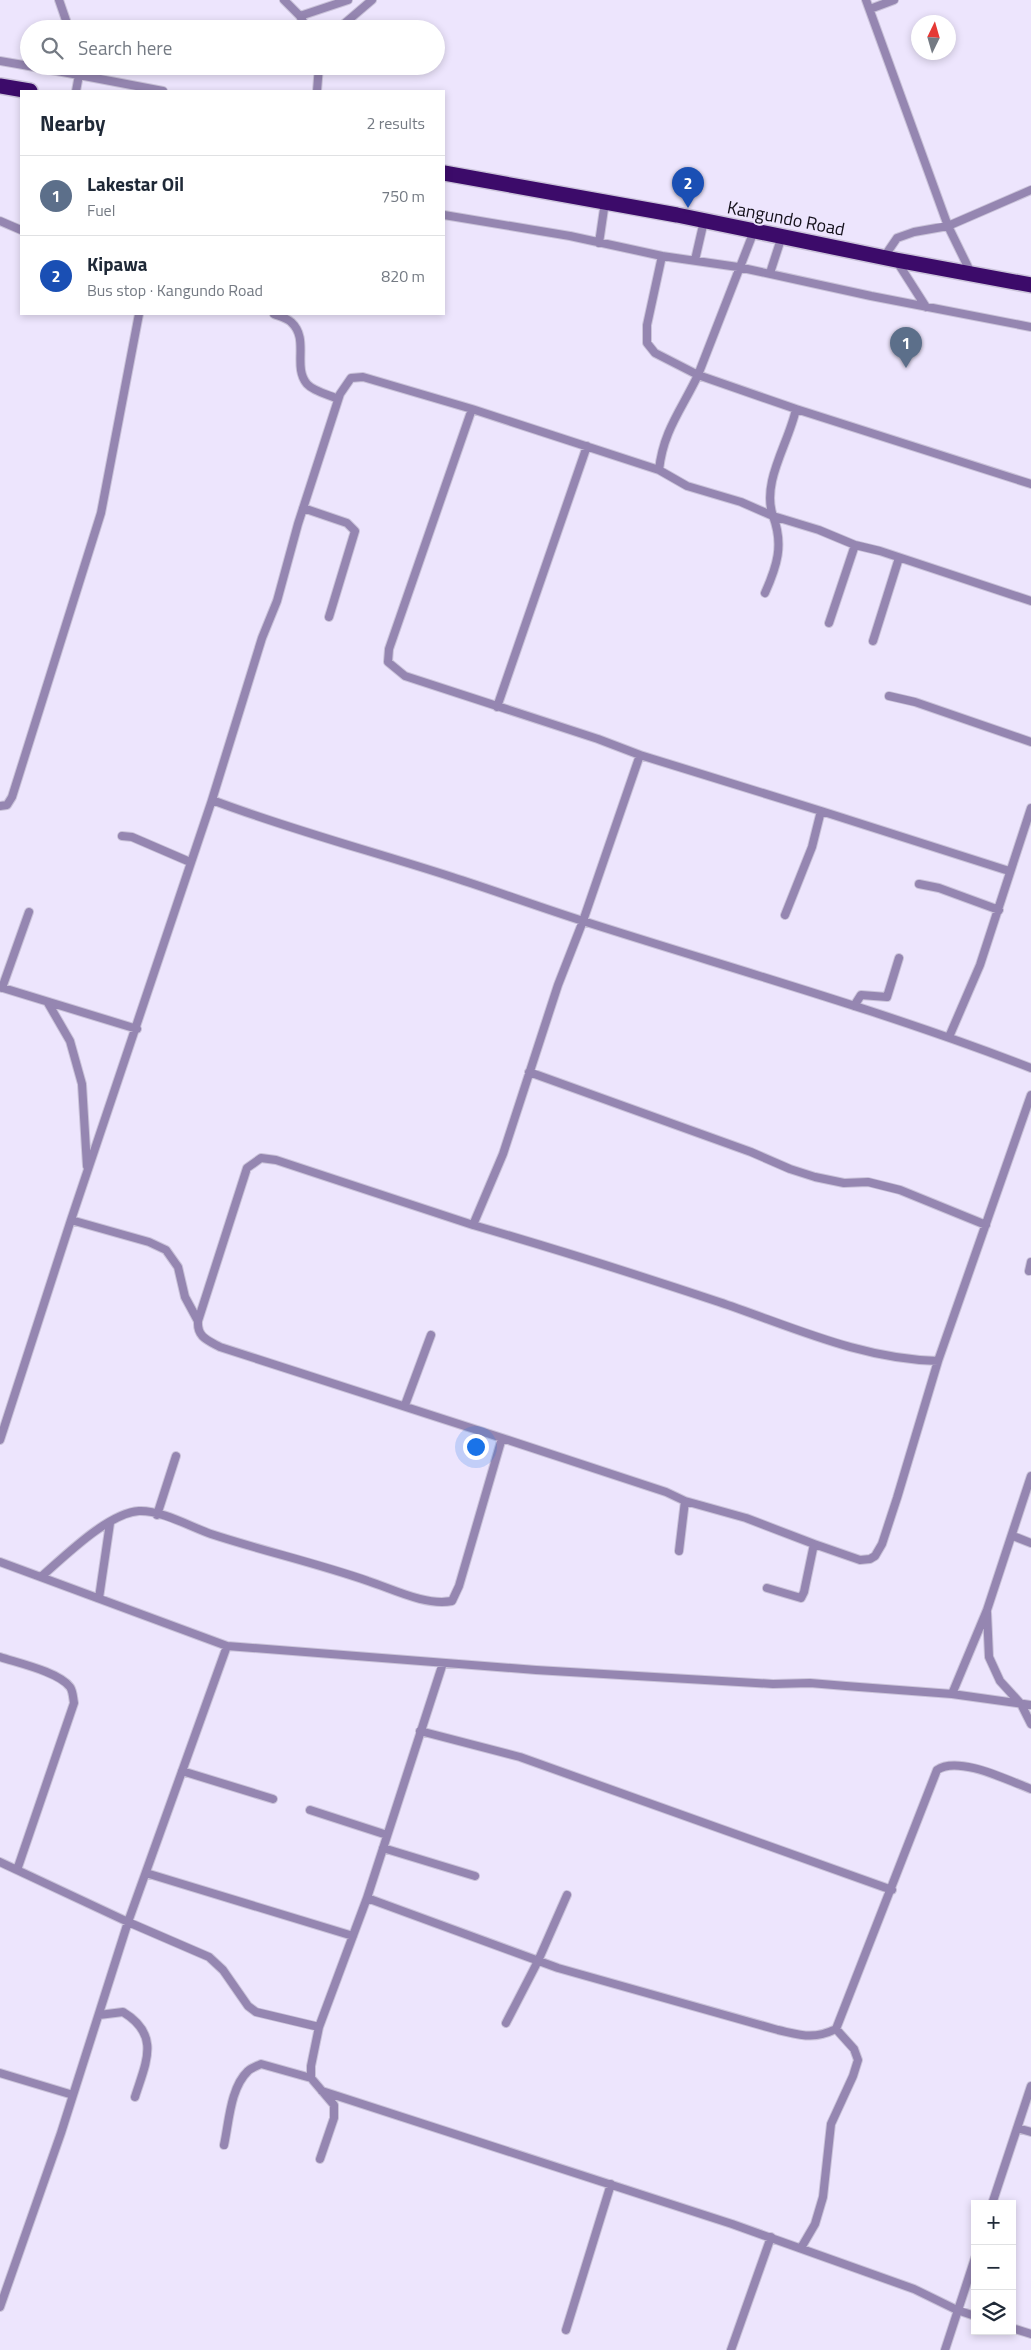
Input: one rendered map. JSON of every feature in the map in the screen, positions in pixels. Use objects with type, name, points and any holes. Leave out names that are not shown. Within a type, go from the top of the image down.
[{"type":"highway","points":[[0,86],[24,90]]},
{"type":"highway","name":"Kangundo Road","points":[[445,173],[605,202],[1031,285]]},
{"type":"street","points":[[59,0],[67,20]]},
{"type":"street","points":[[284,0],[302,20]]},
{"type":"street","points":[[300,16],[348,0]]},
{"type":"street","points":[[349,20],[372,0]]},
{"type":"street","points":[[866,0],[948,226],[971,274]]},
{"type":"street","points":[[870,9],[894,0]]},
{"type":"street","points":[[0,62],[20,65]]},
{"type":"street","points":[[76,90],[78,75]]},
{"type":"street","points":[[99,75],[159,90]]},
{"type":"street","points":[[317,90],[318,75]]},
{"type":"street","points":[[926,307],[890,259],[897,238],[914,232],[948,226],[1031,190]]},
{"type":"street","points":[[599,243],[605,202]]},
{"type":"street","points":[[445,215],[662,256],[770,273],[926,307],[1031,327]]},
{"type":"street","points":[[0,221],[20,230]]},
{"type":"street","points":[[695,260],[704,221]]},
{"type":"street","points":[[660,470],[662,450],[667,434],[698,375],[738,267],[754,231]]},
{"type":"street","points":[[770,273],[782,236]]},
{"type":"street","points":[[662,256],[647,325],[647,343],[656,353],[698,375],[796,409],[1031,484]]},
{"type":"street","points":[[0,806],[7,805],[12,797],[101,513],[139,315]]},
{"type":"street","points":[[276,315],[290,322],[299,333],[302,346],[302,376],[308,386],[338,398]]},
{"type":"street","points":[[0,1440],[87,1171],[137,1029],[190,862],[212,800],[262,638],[277,601],[303,508],[338,398],[344,385],[351,378],[364,377],[472,409],[660,470],[687,486],[741,502],[773,516],[819,530],[854,545],[1031,602]]},
{"type":"street","points":[[472,409],[389,649],[388,662],[404,676],[598,738],[640,755],[1009,871]]},
{"type":"street","points":[[765,593],[774,574],[779,545],[779,531],[769,504],[770,492],[796,409]]},
{"type":"street","points":[[497,707],[587,446]]},
{"type":"street","points":[[303,508],[347,523],[355,530],[329,617]]},
{"type":"street","points":[[829,623],[854,545]]},
{"type":"street","points":[[873,641],[899,558]]},
{"type":"street","points":[[889,696],[983,724],[1031,742]]},
{"type":"street","points":[[473,1226],[503,1154],[558,985],[583,921],[640,755]]},
{"type":"street","points":[[212,800],[269,822],[452,877],[583,921],[949,1037],[1031,1068]]},
{"type":"street","points":[[949,1037],[980,965],[1031,808]]},
{"type":"street","points":[[785,915],[812,847],[820,812]]},
{"type":"street","points":[[122,836],[132,837],[190,862]]},
{"type":"street","points":[[919,884],[939,888],[999,910]]},
{"type":"street","points":[[30,912],[1,987],[137,1029]]},
{"type":"street","points":[[854,1006],[861,995],[887,997],[900,958]]},
{"type":"street","points":[[48,1003],[70,1041],[82,1084],[87,1171]]},
{"type":"street","points":[[529,1072],[751,1152],[790,1169],[844,1183],[868,1182],[900,1190],[986,1225]]},
{"type":"street","points":[[938,1361],[892,1358],[866,1352],[538,1244],[473,1226],[276,1160],[261,1158],[247,1168],[198,1321],[198,1328],[202,1338],[220,1347],[405,1405],[666,1492],[685,1502],[746,1518],[860,1560],[870,1559],[875,1556],[882,1544],[898,1498],[938,1361],[1031,1096]]},
{"type":"street","points":[[71,1220],[149,1242],[166,1250],[178,1267],[185,1297],[198,1321]]},
{"type":"street","points":[[1029,1271],[1031,1262]]},
{"type":"street","points":[[405,1405],[431,1335]]},
{"type":"street","points":[[42,1576],[82,1541],[119,1517],[139,1511],[343,1572],[408,1595],[440,1603],[452,1601],[459,1586],[502,1438]]},
{"type":"street","points":[[157,1515],[176,1456]]},
{"type":"street","points":[[952,1694],[987,1610],[1013,1536],[1031,1476]]},
{"type":"street","points":[[679,1551],[685,1502]]},
{"type":"street","points":[[99,1598],[110,1523]]},
{"type":"street","points":[[1013,1536],[1031,1543]]},
{"type":"street","points":[[767,1588],[801,1598],[804,1592],[814,1544]]},
{"type":"street","points":[[0,1562],[227,1646],[443,1663],[773,1684],[810,1683],[952,1694],[1031,1705]]},
{"type":"street","points":[[987,1610],[989,1657],[1000,1681],[1020,1704],[1031,1724]]},
{"type":"street","points":[[0,2307],[73,2096],[128,1922],[227,1646]]},
{"type":"street","points":[[0,1657],[63,1680],[71,1688],[74,1703],[17,1870]]},
{"type":"street","points":[[320,2159],[334,2118],[334,2105],[312,2078],[311,2066],[319,2027],[367,1898],[443,1663]]},
{"type":"street","points":[[420,1731],[520,1757],[892,1890]]},
{"type":"street","points":[[367,1898],[538,1961],[778,2030],[812,2037],[836,2029],[892,1890],[932,1779],[937,1770],[943,1766],[958,1765],[999,1776],[1031,1789]]},
{"type":"street","points":[[182,1771],[273,1799]]},
{"type":"street","points":[[310,1810],[387,1834]]},
{"type":"street","points":[[383,1848],[475,1876]]},
{"type":"street","points":[[0,1862],[128,1922],[209,1957],[223,1970],[248,2006],[256,2012],[319,2027]]},
{"type":"street","points":[[146,1873],[353,1936]]},
{"type":"street","points":[[506,2023],[538,1961],[567,1895]]},
{"type":"street","points":[[99,2015],[123,2012],[136,2020],[148,2038],[147,2057],[135,2097]]},
{"type":"street","points":[[802,2248],[815,2224],[823,2197],[831,2124],[853,2076],[858,2060],[854,2049],[836,2029]]},
{"type":"street","points":[[224,2145],[235,2095],[242,2078],[248,2070],[261,2064],[312,2078]]},
{"type":"street","points":[[0,2073],[73,2096]]},
{"type":"street","points":[[993,2200],[1031,2086]]},
{"type":"street","points":[[322,2092],[771,2237],[914,2288],[971,2315]]},
{"type":"street","points":[[1018,2128],[1031,2132]]},
{"type":"street","points":[[566,2330],[611,2184]]},
{"type":"street","points":[[731,2350],[771,2237]]},
{"type":"street","points":[[945,2350],[971,2270]]},
{"type":"street","points":[[1016,2329],[1031,2334]]},
{"type":"place","name":"Kipawa","points":[[688,208]]},
{"type":"place","name":"Lakestar Oil","points":[[906,368]]}]
